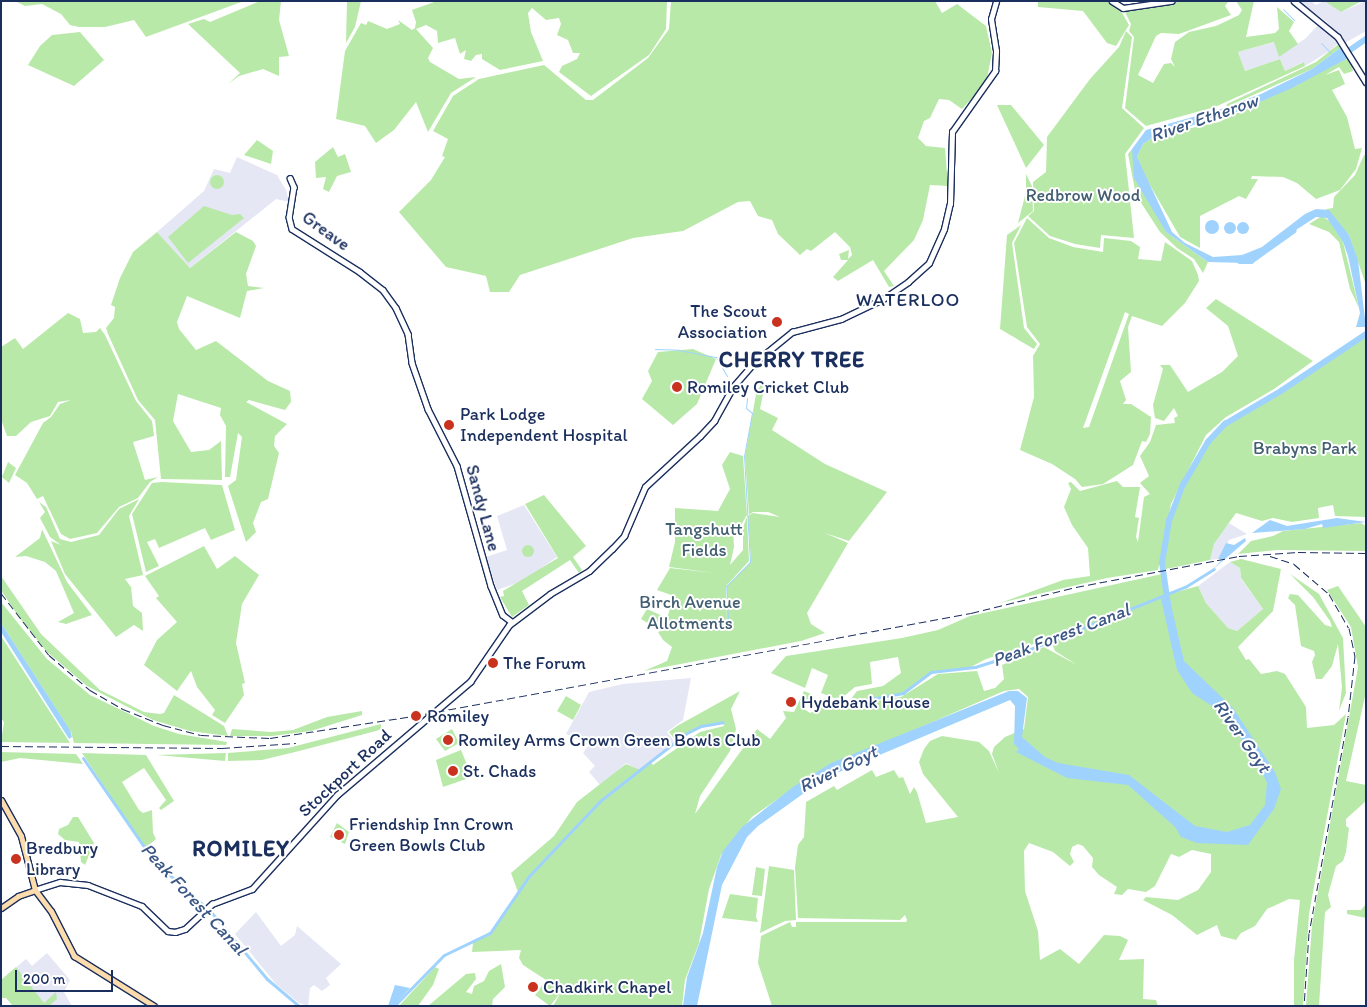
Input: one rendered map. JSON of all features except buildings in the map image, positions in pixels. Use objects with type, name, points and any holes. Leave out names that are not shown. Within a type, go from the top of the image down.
[{"type":"main road","points":[[512,622],[589,571],[612,549],[624,536],[645,488],[714,421],[732,388],[763,355],[792,332],[841,319],[883,299],[929,263],[944,229],[950,204],[952,132],[995,71],[996,51],[991,19],[996,1]]},
{"type":"main road","points":[[1112,1],[1123,8],[1171,1]]},
{"type":"main road","points":[[1294,1],[1342,42],[1366,82]]},
{"type":"main road","name":"Greave","points":[[290,178],[294,187],[289,217],[292,229],[383,290]]},
{"type":"main road","name":"Sandy Lane","points":[[383,290],[394,303],[408,334],[412,363],[422,392],[457,466],[490,586],[503,615],[512,622]]},
{"type":"main road","name":"Stockport Road","points":[[35,890],[60,882],[88,885],[142,906],[164,928],[172,932],[182,931],[201,911],[210,905],[252,889],[337,795],[470,682],[512,622]]},
{"type":"main road","points":[[1,800],[21,836],[35,890],[51,911],[68,947],[81,962],[131,989],[154,1006]]},
{"type":"main road","points":[[1,908],[35,890]]},
{"type":"shaded area","points":[[1298,1],[1311,1],[1316,5],[1324,1],[1341,12],[1366,1],[1366,31],[1345,43],[1327,22]]},
{"type":"shaded area","points":[[1319,24],[1339,42],[1331,50],[1305,66],[1303,62],[1285,71],[1280,59],[1245,71],[1238,52],[1275,42],[1279,56],[1306,38]]},
{"type":"shaded area","points":[[237,157],[277,175],[286,190],[289,202],[276,199],[190,268],[157,232],[204,191],[214,169],[230,173]]},
{"type":"shaded area","points":[[524,505],[557,557],[523,581],[497,590],[486,557],[507,550],[497,516]]},
{"type":"shaded area","points":[[1229,523],[1247,534],[1229,540],[1218,559],[1210,560],[1214,544]]},
{"type":"shaded area","points":[[1230,562],[1240,568],[1241,579],[1263,609],[1237,631],[1228,628],[1206,603],[1198,586]]},
{"type":"shaded area","points":[[691,678],[683,720],[667,732],[674,741],[639,771],[626,763],[601,786],[589,772],[595,766],[583,753],[589,745],[566,734],[589,692],[623,684]]},
{"type":"shaded area","points":[[256,912],[281,946],[295,935],[297,926],[341,964],[326,978],[330,985],[322,991],[314,985],[310,988],[308,1006],[299,1003],[276,984],[235,934]]},
{"type":"shaded area","points":[[47,953],[70,980],[64,992],[72,1006],[13,1006],[6,998],[1,998],[1,980],[26,959],[32,966]]},
{"type":"green space","points":[[15,1],[244,1],[146,37],[134,20],[105,27],[79,27],[70,25],[61,14],[42,4],[25,6]]},
{"type":"green space","points":[[260,1],[281,1],[279,20],[289,56],[279,57],[279,76],[263,69],[239,76],[228,84],[240,73],[188,24],[204,19],[210,22]]},
{"type":"green space","points":[[347,1],[361,1],[355,27],[346,43]]},
{"type":"green space","points":[[437,1],[667,1],[666,29],[649,55],[591,96],[559,72],[562,66],[577,59],[580,53],[573,53],[568,40],[557,35],[561,24],[559,18],[546,20],[532,8],[528,13],[531,32],[543,61],[500,70],[482,59],[482,54],[476,55],[471,61],[464,59],[466,50],[460,54],[455,38],[438,43],[437,31],[426,25],[416,29],[433,48],[428,58],[430,62],[459,79],[476,77],[451,93],[428,132],[416,102],[394,130],[376,143],[365,126],[336,119],[345,51],[361,23],[366,25],[368,21],[387,29],[400,24],[398,20],[412,30],[415,28],[416,22],[412,10]]},
{"type":"green space","points":[[671,1],[935,1],[942,13],[957,4],[986,26],[992,53],[986,83],[962,109],[949,100],[939,99],[930,118],[924,121],[918,138],[926,146],[945,148],[948,186],[930,185],[923,220],[914,240],[884,271],[894,286],[889,287],[873,260],[838,281],[833,277],[848,260],[841,260],[839,254],[849,250],[848,259],[852,255],[850,247],[835,232],[811,251],[807,249],[800,255],[778,234],[772,220],[758,216],[750,201],[738,202],[683,231],[633,238],[520,275],[509,292],[490,292],[486,276],[446,267],[399,212],[431,180],[445,157],[442,156],[448,139],[433,131],[453,96],[479,79],[544,65],[586,100],[593,100],[648,58],[669,29]]},
{"type":"green space","points":[[1038,1],[1107,1],[1121,11],[1129,25],[1116,46],[1107,43],[1083,11],[1038,7]]},
{"type":"green space","points":[[1184,1],[1225,1],[1228,2],[1225,6],[1231,15],[1179,34],[1161,33],[1156,36],[1138,75],[1153,83],[1164,64],[1171,63],[1175,67],[1171,59],[1175,42],[1189,32],[1216,26],[1239,15],[1242,10],[1236,1],[1254,1],[1246,37],[1275,33],[1279,29],[1277,7],[1294,22],[1289,31],[1298,44],[1279,57],[1274,42],[1238,52],[1245,71],[1280,59],[1285,71],[1304,62],[1305,66],[1215,107],[1146,126],[1125,108],[1134,37],[1129,31],[1131,24],[1124,10]]},
{"type":"green space","points":[[1324,1],[1362,1],[1341,12]]},
{"type":"green space","name":"Redbrow Wood","points":[[1126,31],[1132,37],[1122,108],[1144,128],[1125,154],[1134,238],[1101,235],[1100,248],[1075,244],[1050,236],[1028,216],[1034,211],[1033,182],[1046,172],[1047,137],[1090,79],[1119,47]]},
{"type":"green space","points":[[80,32],[104,60],[74,86],[28,65],[40,46],[52,35]]},
{"type":"green space","points":[[1340,43],[1343,46],[1312,69],[1226,107],[1227,104],[1316,62]]},
{"type":"green space","points":[[1350,57],[1353,71],[1344,74],[1339,67],[1325,75],[1339,70],[1345,84],[1332,90],[1347,117],[1355,149],[1362,148],[1356,169],[1340,190],[1316,199],[1297,183],[1283,177],[1252,176],[1251,179],[1258,179],[1246,199],[1239,196],[1200,216],[1200,248],[1180,237],[1139,166],[1137,157],[1143,144],[1155,136],[1219,122]]},
{"type":"green space","points":[[997,105],[1011,105],[1044,145],[1026,168]]},
{"type":"green space","points":[[257,140],[273,151],[271,164],[244,155]]},
{"type":"green space","points":[[333,147],[338,157],[345,154],[351,172],[337,176],[329,192],[323,189],[326,177],[316,178],[315,162]]},
{"type":"green space","points":[[1132,149],[1166,232],[1208,262],[1203,273],[1194,259],[1177,248],[1160,232],[1136,195],[1128,154]]},
{"type":"green space","points":[[1364,155],[1366,155],[1366,285],[1349,235],[1326,209],[1333,208],[1334,197],[1355,175]]},
{"type":"green space","points":[[1026,174],[1032,186],[1033,211],[1018,223],[1026,192]]},
{"type":"green space","points":[[217,175],[222,177],[224,182],[222,187],[217,189],[212,187],[210,182],[212,177]]},
{"type":"green space","points":[[204,206],[232,215],[240,214],[244,218],[188,263],[168,237]]},
{"type":"green space","points":[[1322,216],[1331,222],[1343,242],[1359,308],[1350,289],[1339,242],[1329,232],[1309,224]]},
{"type":"green space","points":[[1027,218],[1049,238],[1073,247],[1103,252],[1104,238],[1131,241],[1140,247],[1138,259],[1161,261],[1165,242],[1192,261],[1198,275],[1199,281],[1185,303],[1162,326],[1132,316],[1128,327],[1131,372],[1120,381],[1126,400],[1123,404],[1131,404],[1151,417],[1150,434],[1146,442],[1142,441],[1133,465],[1103,484],[1082,487],[1075,479],[1052,464],[1020,450],[1034,397],[1033,356],[1040,344],[1027,327],[1014,243]],"holes":[[[1125,312],[1129,314],[1089,427],[1083,428]]]},
{"type":"green space","points":[[1021,225],[1012,243],[1024,328],[1037,344],[1034,349],[1000,329],[1007,235]]},
{"type":"green space","points":[[157,232],[190,268],[236,232],[253,241],[256,246],[246,274],[248,286],[264,288],[247,291],[240,318],[187,296],[177,322],[179,329],[196,350],[216,341],[268,381],[290,391],[291,402],[285,410],[249,400],[246,402],[287,424],[275,436],[274,446],[279,453],[268,499],[261,502],[253,523],[256,532],[246,542],[228,486],[236,480],[242,437],[238,433],[230,477],[225,477],[226,426],[220,415],[221,408],[178,394],[173,421],[191,452],[209,450],[221,441],[222,480],[161,479],[155,420],[138,400],[106,328],[114,318],[115,307],[111,305],[120,278],[133,252]]},
{"type":"green space","points":[[1216,299],[1313,361],[1274,389],[1226,417],[1206,435],[1171,504],[1158,570],[1107,578],[1000,603],[1063,580],[1090,576],[1088,548],[1072,525],[1064,507],[1071,489],[1068,483],[1071,482],[1080,491],[1117,481],[1123,487],[1140,487],[1135,517],[1139,518],[1136,537],[1138,542],[1144,497],[1150,494],[1140,483],[1149,476],[1140,456],[1150,442],[1156,425],[1175,423],[1174,418],[1178,416],[1174,408],[1164,421],[1155,418],[1153,405],[1163,369],[1160,365],[1170,365],[1188,392],[1222,372],[1238,356],[1228,326],[1206,308]]},
{"type":"green space","points":[[68,313],[80,319],[83,333],[96,332],[100,328],[105,335],[136,401],[152,421],[154,436],[133,442],[145,480],[158,477],[150,482],[138,498],[119,507],[97,533],[70,539],[61,534],[43,496],[37,499],[27,483],[15,475],[43,423],[51,417],[60,404],[71,400],[58,402],[50,416],[31,422],[16,436],[7,436],[1,419],[1,347],[15,338],[23,349]]},
{"type":"green space","name":"Brabyns Park","points":[[1366,334],[1366,517],[1335,516],[1333,505],[1318,508],[1319,518],[1292,522],[1273,518],[1262,521],[1236,513],[1214,544],[1210,560],[1166,569],[1162,563],[1169,524],[1183,485],[1208,442],[1225,424],[1281,391]]},
{"type":"green space","name":"Romiley Cricket Club","points":[[693,349],[716,359],[697,404],[673,425],[642,399],[652,381],[648,371],[658,352]]},
{"type":"green space","points":[[761,384],[764,389],[760,409],[778,418],[772,430],[825,464],[887,492],[849,541],[825,533],[848,543],[807,613],[811,624],[825,633],[801,641],[644,671],[667,661],[672,647],[663,640],[658,632],[661,631],[641,619],[647,609],[667,618],[674,596],[657,590],[670,568],[715,573],[669,567],[675,542],[675,508],[718,511],[730,489],[722,465],[730,452],[743,456],[747,515],[741,525],[733,526],[734,547],[730,565],[743,550],[743,527],[747,517],[749,561],[726,586],[727,620],[727,586],[751,562],[748,516],[753,513],[780,517],[768,512],[753,512],[749,515],[745,456],[756,394]]},
{"type":"green space","points":[[8,462],[16,468],[9,483],[2,477]]},
{"type":"green space","points":[[152,483],[222,485],[235,530],[211,540],[205,528],[159,548],[155,539],[147,542],[159,566],[146,572],[132,514]]},
{"type":"green space","points":[[544,495],[586,546],[573,557],[582,570],[579,573],[570,560],[522,591],[529,605],[512,617],[500,597],[504,596],[503,591],[558,558],[525,504]]},
{"type":"green space","points":[[139,499],[129,516],[143,575],[125,579],[131,587],[133,606],[142,613],[143,631],[134,625],[116,637],[65,574],[51,541],[61,545],[50,537],[40,518],[45,512],[39,502],[46,507],[60,539],[71,542],[99,535],[119,509]]},
{"type":"green space","points":[[1361,523],[1366,526],[1366,551],[1278,550],[1238,554],[1251,541],[1273,536],[1283,531]]},
{"type":"green space","points":[[42,529],[67,582],[92,615],[66,624],[58,622],[74,613],[56,571],[45,562],[26,556],[15,557],[40,538]]},
{"type":"green space","points":[[530,545],[533,546],[533,556],[526,557],[523,556],[522,549],[523,546]]},
{"type":"green space","points":[[204,546],[217,569],[235,556],[259,575],[242,604],[236,643],[245,683],[242,684],[244,695],[225,723],[212,715],[215,710],[197,687],[191,671],[177,691],[144,665],[157,640],[177,622],[156,598],[159,596],[145,576]]},
{"type":"green space","points":[[1241,559],[1281,569],[1273,611],[1238,647],[1246,660],[1249,659],[1261,674],[1277,671],[1285,674],[1306,707],[1307,728],[1334,725],[1346,714],[1309,914],[1303,1006],[1294,1006],[1294,960],[1300,900],[1289,899],[1267,909],[1255,926],[1241,933],[1236,940],[1221,936],[1217,925],[1197,935],[1172,915],[1143,900],[1146,897],[1178,900],[1198,890],[1211,872],[1211,854],[1192,850],[1179,857],[1171,854],[1155,886],[1146,892],[1128,889],[1122,895],[1114,894],[1117,887],[1099,875],[1092,867],[1093,858],[1083,846],[1078,844],[1072,847],[1070,854],[1074,862],[1070,866],[1053,852],[1029,843],[1024,851],[1025,891],[1038,931],[1040,960],[1060,949],[1079,964],[1104,935],[1120,936],[1128,940],[1119,960],[1144,959],[1143,999],[1156,1000],[1158,1006],[772,1006],[758,963],[761,936],[790,922],[792,927],[796,927],[796,922],[906,922],[907,920],[905,915],[900,920],[798,918],[795,867],[798,845],[804,837],[806,802],[834,786],[837,790],[872,770],[876,777],[894,770],[899,778],[903,777],[910,794],[914,787],[926,823],[958,817],[923,774],[919,762],[924,749],[930,741],[942,736],[979,742],[989,751],[999,773],[992,754],[994,747],[1005,737],[1024,729],[1028,697],[1019,689],[1004,691],[815,773],[752,817],[721,855],[709,889],[699,943],[685,980],[682,1006],[553,1006],[561,992],[550,1006],[535,995],[546,980],[523,965],[519,958],[521,950],[472,952],[473,943],[494,929],[518,892],[511,873],[554,836],[577,802],[626,764],[640,770],[650,761],[653,765],[700,732],[724,726],[723,722],[701,726],[676,741],[669,732],[677,726],[740,691],[731,709],[736,729],[730,751],[700,796],[695,814],[757,729],[770,739],[786,718],[783,711],[794,712],[804,691],[811,694],[804,709],[810,713],[820,708],[824,698],[839,703],[851,699],[857,691],[883,686],[901,673],[898,657],[870,662],[872,684],[855,687],[843,697],[834,698],[821,693],[828,675],[812,668],[805,688],[771,673],[786,656],[902,638],[938,630],[970,616],[1162,574],[1166,595],[1198,586],[1206,603],[1228,628],[1237,631],[1263,609],[1241,578],[1240,568],[1230,562]],"holes":[[[1057,638],[1053,646],[1055,651],[1077,665],[1044,647],[1002,665],[1004,679],[995,688],[984,691],[977,671],[938,674],[901,697],[864,703],[864,700],[903,693],[931,672],[969,668],[986,659]]]},
{"type":"green space","points":[[1290,574],[1319,594],[1343,638],[1346,693],[1339,711],[1342,687],[1338,644],[1332,666],[1322,679],[1316,679],[1312,662],[1315,655],[1314,651],[1301,646],[1295,605],[1288,598],[1290,594],[1298,595],[1325,625],[1332,627],[1330,621],[1313,597]]},
{"type":"green space","points":[[1,576],[41,634],[100,690],[144,712],[160,714],[164,713],[174,695],[224,726],[228,736],[190,731],[153,720],[87,686],[46,651],[18,616],[1,590]]},
{"type":"green space","points":[[1338,586],[1366,627],[1366,692],[1346,781],[1366,785],[1366,801],[1346,819],[1346,826],[1349,828],[1346,852],[1343,861],[1336,866],[1328,895],[1331,907],[1325,912],[1319,1006],[1306,1006],[1312,925],[1358,667],[1351,627],[1327,590]]},
{"type":"green space","points":[[1,602],[47,659],[90,695],[154,726],[179,734],[227,742],[226,745],[74,743],[71,732],[1,623]]},
{"type":"green space","points":[[1,636],[70,743],[1,742],[4,722],[1,718]]},
{"type":"green space","points":[[566,696],[581,705],[573,720],[557,711]]},
{"type":"green space","points":[[362,711],[362,715],[311,731],[272,736],[230,736],[232,729],[271,732],[293,730],[327,717]]},
{"type":"green space","points":[[381,724],[381,729],[376,731],[262,760],[228,761],[228,753],[288,748]]},
{"type":"green space","name":"Romiley Arms Crown Green Bowls Club","points":[[452,729],[459,743],[445,751],[436,739]]},
{"type":"green space","name":"St. Chads","points":[[461,750],[472,777],[443,787],[436,760]]},
{"type":"green space","points":[[1,752],[76,754],[83,764],[20,758],[1,762]]},
{"type":"green space","points":[[82,753],[146,755],[174,801],[161,810],[159,808],[166,800],[144,768],[122,782],[139,810],[143,813],[152,810],[153,833],[156,839],[145,848]]},
{"type":"green space","points":[[226,753],[225,761],[157,755]]},
{"type":"green space","points":[[73,817],[78,817],[94,843],[85,865],[81,862],[79,842],[65,840],[58,834],[59,829],[68,825]]},
{"type":"green space","name":"Friendship Inn Crown Green Bowls Club","points":[[337,823],[349,832],[345,844],[330,837]]},
{"type":"green space","points":[[769,866],[794,870],[796,920],[785,921],[760,933]]},
{"type":"green space","points":[[756,867],[765,869],[762,896],[752,895]]},
{"type":"green space","points":[[730,894],[758,898],[756,917],[758,922],[722,918]]},
{"type":"green space","points":[[1366,904],[1366,918],[1347,914],[1347,910],[1361,910]]},
{"type":"green space","points":[[501,964],[505,987],[493,999],[492,1006],[428,1006],[466,974],[475,973],[476,979],[466,992],[472,994],[474,986],[484,981],[489,971]]},
{"type":"green space","points":[[16,967],[44,1003],[56,992],[57,999],[49,1006],[13,1006],[6,998],[1,998],[1,980]]},
{"type":"green space","points":[[435,967],[439,969],[433,985],[418,1006],[399,1006]]},
{"type":"water","points":[[1343,46],[1350,57],[1292,88],[1232,114],[1155,136],[1143,144],[1137,157],[1172,232],[1185,243],[1213,257],[1242,255],[1262,247],[1305,214],[1316,209],[1329,210],[1349,235],[1358,260],[1366,327],[1356,327],[1360,313],[1348,256],[1343,242],[1327,218],[1316,217],[1245,263],[1208,262],[1166,232],[1134,178],[1132,149],[1146,130],[1218,110],[1261,94],[1312,69]]},
{"type":"water","points":[[1212,220],[1217,222],[1219,227],[1217,232],[1212,234],[1207,232],[1205,227],[1207,222]]},
{"type":"water","points":[[1228,222],[1232,222],[1236,228],[1232,234],[1228,234],[1224,230],[1224,226]]},
{"type":"water","points":[[1241,222],[1245,222],[1249,228],[1245,234],[1241,234],[1237,230],[1237,226]]},
{"type":"water","points":[[1337,518],[1366,522],[1323,528],[1322,524],[1305,529],[1252,533],[1270,520],[1287,526]]},
{"type":"water","points":[[1245,538],[1246,541],[1211,571],[1223,559],[1218,559],[1226,543],[1234,545]]},
{"type":"water","points":[[1169,596],[1184,661],[1233,708],[1275,772],[1281,789],[1274,809],[1248,845],[1197,843],[1181,837],[1175,827],[1128,785],[1067,778],[1016,752],[1019,749],[1014,744],[1015,706],[1010,700],[825,778],[758,826],[747,837],[722,885],[697,1006],[683,1006],[687,977],[703,933],[717,867],[723,851],[742,827],[793,787],[831,763],[1009,691],[1018,691],[1027,698],[1022,737],[1045,757],[1058,763],[1129,775],[1195,826],[1227,832],[1250,825],[1265,805],[1267,783],[1257,761],[1218,710],[1192,693],[1177,670],[1161,599]]},
{"type":"water","points":[[1,623],[70,730],[72,737],[69,739],[1,632]]},
{"type":"water","points":[[395,985],[410,988],[394,1006],[388,1006]]},
{"type":"waterway","points":[[1283,9],[1294,20]]},
{"type":"waterway","name":"River Etherow","points":[[1343,55],[1366,39]]},
{"type":"waterway","points":[[1321,43],[1333,55]]},
{"type":"waterway","name":"River Etherow","points":[[1240,261],[1251,261],[1293,231]]},
{"type":"waterway","name":"River Goyt","points":[[1168,605],[1162,563],[1169,521],[1183,485],[1208,442],[1225,424],[1281,391],[1366,334]]},
{"type":"waterway","points":[[655,349],[679,350],[716,357],[727,376]]},
{"type":"waterway","points":[[728,619],[726,586],[750,562],[744,456],[752,413],[746,408],[747,398]]},
{"type":"waterway","name":"Peak Forest Canal","points":[[864,700],[903,693],[931,672],[975,667],[1023,652],[1185,587],[1214,569]]},
{"type":"waterway","name":"Peak Forest Canal","points":[[394,1006],[444,955],[490,933],[529,876],[600,801],[685,734],[701,726],[723,722]]},
{"type":"waterway","name":"Peak Forest Canal","points":[[83,758],[153,860],[211,912],[267,979],[299,1006]]},
{"type":"railway","points":[[1,593],[49,655],[90,690],[123,709],[163,725],[201,735],[270,738],[413,716],[971,613],[1076,587],[1239,556],[1298,552],[1366,553]]},
{"type":"railway","points":[[1270,556],[1294,564],[1329,594],[1349,628],[1355,656],[1348,717],[1309,933],[1304,1006]]},
{"type":"railway","points":[[1,746],[222,748],[296,743]]},
{"type":"place","name":"The Scout Association","points":[[777,322]]},
{"type":"place","name":"Romiley Cricket Club","points":[[677,387]]},
{"type":"place","name":"Park Lodge Independent Hospital","points":[[449,425]]},
{"type":"place","name":"The Forum","points":[[493,663]]},
{"type":"place","name":"Hydebank House","points":[[791,702]]},
{"type":"place","name":"Romiley","points":[[416,716]]},
{"type":"place","name":"Romiley Arms Crown Green Bowls Club","points":[[448,740]]},
{"type":"place","name":"St. Chads","points":[[453,771]]},
{"type":"place","name":"Friendship Inn Crown Green Bowls Club","points":[[339,835]]},
{"type":"place","name":"Bredbury Library","points":[[16,859]]},
{"type":"place","name":"Chadkirk Chapel","points":[[533,987]]},
{"type":"district","name":"WATERLOO","points":[[908,300]]},
{"type":"district","name":"CHERRY TREE","points":[[792,360]]},
{"type":"district","name":"ROMILEY","points":[[241,849]]},
{"type":"park label","name":"Tangshutt Fields","points":[[704,540]]},
{"type":"park label","name":"Birch Avenue Allotments","points":[[690,613]]}]
